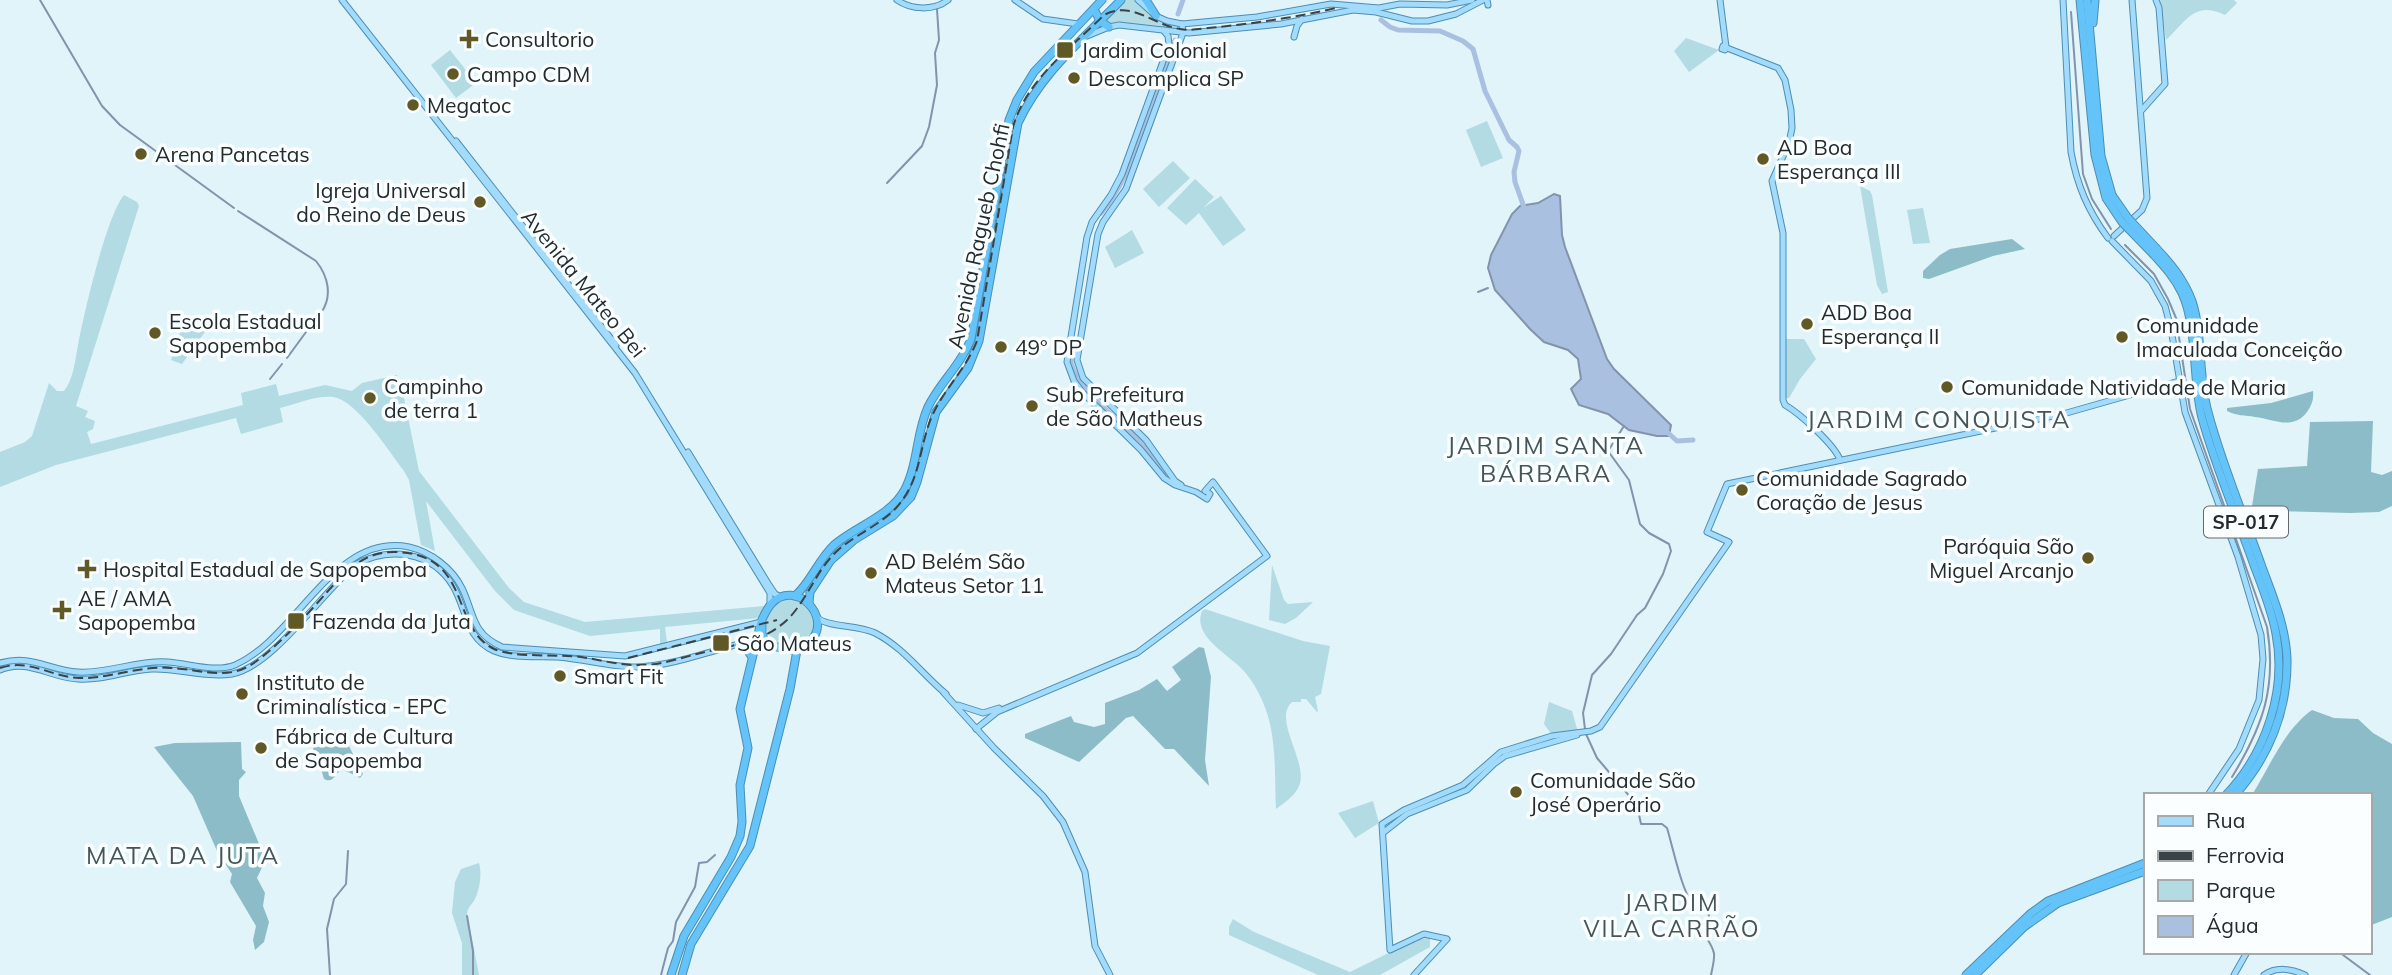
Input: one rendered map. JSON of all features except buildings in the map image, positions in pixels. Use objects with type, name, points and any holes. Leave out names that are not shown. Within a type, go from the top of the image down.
[{"type":"highway","name":"Avenida Ragueb Chohfi","points":[[795,596],[835,545],[897,500],[918,462],[936,412],[968,368],[1009,120],[1017,100],[1034,72],[1102,0]]},
{"type":"highway","points":[[1084,37],[1121,0]]},
{"type":"highway","points":[[1146,0],[1156,16]]},
{"type":"highway","name":"SP-017","points":[[2080,0],[2095,155],[2109,196],[2155,252],[2179,274],[2193,305],[2208,413],[2275,601],[2285,643],[2286,677],[2277,724],[2264,756],[2231,793]]},
{"type":"highway","name":"SP-017","points":[[2087,0],[2101,156],[2109,196]]},
{"type":"highway","points":[[2092,59],[2095,0]]},
{"type":"highway","points":[[1094,9],[1100,21],[1109,27]]},
{"type":"highway","name":"Avenida Ragueb Chohfi","points":[[970,352],[982,330],[1018,123],[1043,79],[1084,37]]},
{"type":"highway","name":"Avenida Ragueb Chohfi","points":[[809,603],[810,592],[831,560],[843,548],[893,516],[906,503],[914,490],[918,462]]},
{"type":"highway","points":[[671,975],[684,936],[731,857],[740,836],[740,785],[748,748],[740,709],[762,621],[770,604],[781,597],[795,596],[809,603],[817,615],[817,629],[809,643],[797,649],[786,649],[765,643],[762,621]]},
{"type":"highway","points":[[738,645],[752,657]]},
{"type":"highway","points":[[682,975],[687,955],[698,931],[750,846],[791,685],[797,649]]},
{"type":"highway","points":[[1966,975],[2039,906],[2069,891],[2144,863]]},
{"type":"highway","points":[[1975,975],[2024,927],[2044,912],[2076,895],[2144,871]]},
{"type":"main road","name":"Avenida Mateo Bei","points":[[344,0],[638,371],[769,585],[775,594],[781,597]]},
{"type":"main road","name":"Avenida Mateo Bei","points":[[344,0],[635,373],[770,593],[770,604]]},
{"type":"main road","points":[[897,0],[908,6],[936,7],[948,0]]},
{"type":"main road","points":[[1015,0],[1036,16],[1060,26],[1080,24]]},
{"type":"main road","points":[[1138,0],[1156,16],[1182,24],[1257,17],[1331,4],[1378,8],[1408,4],[1447,5],[1472,0]]},
{"type":"main road","points":[[1720,0],[1727,46],[1772,64],[1778,68],[1785,80],[1792,128],[1790,143],[1772,181],[1783,233],[1783,400],[1785,405],[1799,413],[1836,451],[1840,460]]},
{"type":"main road","points":[[2063,0],[2071,152],[2081,193],[2099,224],[2151,281],[2165,306],[2185,412],[2238,557],[2261,635],[2263,659],[2259,700],[2239,749],[2208,793]]},
{"type":"main road","points":[[2111,237],[2140,208],[2147,195],[2132,0]]},
{"type":"main road","points":[[2141,111],[2165,83],[2159,8],[2156,0]]},
{"type":"main road","name":"Avenida Ragueb Chohfi","points":[[1084,37],[1109,27],[1126,25],[1186,33],[1281,24],[1367,10],[1428,22],[1486,2]]},
{"type":"main road","points":[[1331,4],[1338,8],[1336,13]]},
{"type":"main road","points":[[1290,22],[1296,14],[1331,4]]},
{"type":"main road","points":[[1281,24],[1293,36],[1303,19]]},
{"type":"main road","points":[[1182,24],[1186,33],[1180,42],[1126,189],[1098,233],[1077,360],[1083,378],[1146,440],[1175,481],[1205,493]]},
{"type":"main road","points":[[1163,30],[1169,40],[1168,50],[1122,174],[1092,222],[1087,237],[1068,362],[1073,381],[1082,392],[1141,450],[1164,478],[1175,485],[1205,493]]},
{"type":"main road","points":[[1406,975],[1416,972],[1447,939],[1424,934],[1390,950],[1382,824],[1405,810],[1463,785],[1501,752],[1552,736],[1592,731],[1600,727],[1729,542],[1707,532],[1726,487],[1840,460],[2063,414],[2179,381]]},
{"type":"main road","points":[[983,713],[1128,654],[1267,556],[1215,485],[1205,493]]},
{"type":"main road","points":[[0,670],[28,664],[82,673],[153,662],[215,667],[234,665],[257,651],[340,568],[361,554],[393,546],[412,548],[430,555],[447,569],[459,582],[474,621],[483,635],[506,648],[614,656],[635,654],[762,621]]},
{"type":"main road","points":[[0,663],[20,659],[77,680],[154,669],[231,674],[244,670],[264,657],[358,564],[379,555],[394,553],[407,554],[427,562],[442,573],[452,584],[467,624],[475,636],[493,650],[508,655],[571,658],[646,667],[738,645],[765,643]]},
{"type":"main road","points":[[358,564],[361,554]]},
{"type":"main road","points":[[977,728],[997,712],[1144,649],[1242,573]]},
{"type":"main road","points":[[817,615],[823,623],[864,629],[890,642],[958,705],[966,716]]},
{"type":"main road","points":[[817,629],[826,626],[864,629]]},
{"type":"main road","points":[[506,648],[508,655]]},
{"type":"main road","points":[[508,655],[523,648]]},
{"type":"main road","points":[[536,656],[543,651],[554,650]]},
{"type":"main road","points":[[571,658],[583,657],[586,652]]},
{"type":"main road","points":[[231,674],[234,665]]},
{"type":"main road","points":[[944,693],[1043,796],[1063,822],[1085,872],[1095,946],[1110,975]]},
{"type":"main road","points":[[958,705],[983,713],[989,718]]},
{"type":"main road","points":[[966,716],[975,711]]},
{"type":"main road","points":[[1384,832],[1407,814],[1467,790],[1505,756],[1581,733]]},
{"type":"main road","points":[[2208,776],[2217,781]]},
{"type":"main road","points":[[2234,975],[2246,954]]},
{"type":"main road","points":[[2264,975],[2278,969],[2305,975]]},
{"type":"green space","points":[[1122,0],[1135,0],[1149,13],[1180,26],[1181,29],[1121,22],[1106,24],[1102,21]]},
{"type":"green space","points":[[2160,0],[2234,0],[2237,3],[2225,15],[2215,11],[2198,11],[2166,40]]},
{"type":"green space","points":[[1686,38],[1719,50],[1689,72],[1674,51]]},
{"type":"green space","name":"Campo CDM","points":[[450,50],[476,83],[456,98],[431,65]]},
{"type":"green space","points":[[1487,121],[1503,158],[1481,167],[1466,130]]},
{"type":"green space","points":[[1173,161],[1190,178],[1159,207],[1143,189]]},
{"type":"green space","points":[[1195,179],[1214,197],[1203,208],[1221,196],[1246,230],[1223,246],[1199,213],[1186,225],[1167,208]]},
{"type":"green space","points":[[1860,186],[1872,195],[1888,292],[1882,294],[1877,285]]},
{"type":"green space","points":[[124,195],[139,206],[76,406],[88,411],[85,417],[95,421],[93,429],[87,432],[91,444],[243,405],[241,393],[276,384],[279,396],[325,385],[352,391],[362,383],[397,375],[419,471],[509,588],[524,602],[585,622],[765,606],[759,618],[665,627],[667,643],[660,645],[660,629],[590,636],[514,610],[495,591],[426,501],[435,551],[421,545],[409,480],[404,471],[362,417],[342,400],[333,397],[313,399],[280,408],[283,422],[241,434],[236,418],[56,465],[0,487],[0,452],[25,442],[32,436],[49,383],[57,391],[64,391],[70,380],[96,267],[110,223]]},
{"type":"green space","points":[[1923,208],[1930,243],[1913,244],[1907,210]]},
{"type":"green space","points":[[1132,230],[1144,253],[1115,268],[1105,247]]},
{"type":"green space","points":[[186,314],[212,322],[182,364],[171,360]]},
{"type":"green space","points":[[1783,339],[1804,339],[1816,359],[1789,398],[1785,398]]},
{"type":"green space","points":[[1272,565],[1284,600],[1288,604],[1313,602],[1285,624],[1269,620]]},
{"type":"green space","points":[[790,599],[807,606],[814,623],[807,640],[790,647],[773,640],[766,623],[773,606]]},
{"type":"green space","points":[[1205,609],[1303,641],[1330,646],[1321,694],[1315,697],[1318,711],[1306,699],[1292,702],[1287,710],[1288,730],[1301,776],[1295,793],[1276,809],[1274,751],[1266,709],[1247,675],[1213,644],[1202,628],[1200,620]]},
{"type":"green space","points":[[1549,702],[1572,711],[1578,732],[1552,735],[1544,724]]},
{"type":"green space","points":[[1373,801],[1379,823],[1355,838],[1338,813]]},
{"type":"green space","points":[[479,863],[479,886],[467,914],[479,975],[462,975],[462,943],[452,913],[455,882],[461,869]]},
{"type":"green space","points":[[1233,919],[1254,932],[1350,972],[1417,939],[1430,938],[1430,947],[1380,975],[1318,975],[1229,935]]},
{"type":"shaded area","points":[[2012,239],[2025,249],[1993,256],[1929,279],[1923,278],[1923,271],[1950,249]]},
{"type":"shaded area","points":[[2313,391],[2309,409],[2296,421],[2283,422],[2227,411],[2227,408],[2271,403]]},
{"type":"shaded area","points":[[2373,421],[2371,472],[2382,475],[2392,471],[2392,506],[2379,512],[2350,513],[2279,511],[2252,506],[2258,469],[2307,466],[2310,422]]},
{"type":"shaded area","points":[[1199,647],[1204,648],[1211,677],[1205,760],[1209,786],[1174,749],[1165,749],[1133,716],[1126,718],[1079,762],[1025,738],[1025,734],[1071,716],[1074,722],[1094,727],[1105,724],[1105,703],[1139,690],[1157,679],[1167,691],[1181,680],[1172,667]]},
{"type":"shaded area","points":[[2312,710],[2334,718],[2358,719],[2373,733],[2392,744],[2392,917],[2371,925],[2371,793],[2253,793],[2285,738]]},
{"type":"shaded area","points":[[344,736],[363,774],[360,778],[342,769],[332,779],[324,779],[313,748],[326,737]]},
{"type":"shaded area","points":[[241,742],[242,769],[246,772],[239,780],[239,796],[262,851],[264,863],[257,878],[265,893],[263,906],[269,922],[264,942],[255,950],[253,940],[256,926],[230,882],[232,874],[217,851],[193,796],[154,747],[175,743]]},
{"type":"water","points":[[1554,194],[1560,196],[1565,247],[1607,359],[1671,425],[1669,436],[1629,430],[1608,414],[1579,405],[1571,389],[1581,379],[1578,359],[1568,350],[1544,342],[1495,290],[1488,268],[1491,255],[1512,214],[1520,206],[1538,203]]},
{"type":"waterway","points":[[40,0],[102,106],[120,125],[234,208]]},
{"type":"waterway","points":[[1178,14],[1183,0]]},
{"type":"waterway","points":[[887,183],[922,146],[929,127],[937,85],[937,9]]},
{"type":"waterway","points":[[2071,12],[2083,174],[2092,199],[2111,229]]},
{"type":"waterway","points":[[1381,20],[1398,30],[1440,31],[1463,41],[1473,49],[1485,91],[1509,140],[1519,151],[1514,172],[1515,182],[1525,210]]},
{"type":"waterway","points":[[1101,213],[1125,176],[1135,154],[1175,40]]},
{"type":"waterway","points":[[238,211],[316,261],[328,286],[327,300],[321,313]]},
{"type":"waterway","points":[[2125,245],[2154,274],[2176,318],[2190,409],[2267,627],[2270,669],[2265,705],[2252,740],[2232,777]]},
{"type":"waterway","points":[[1478,292],[1488,288]]},
{"type":"waterway","points":[[287,358],[317,317]]},
{"type":"waterway","points":[[1070,355],[1072,367],[1087,391],[1132,433],[1164,473]]},
{"type":"waterway","points":[[270,379],[282,364]]},
{"type":"waterway","points":[[1585,729],[1583,713],[1592,675],[1645,608],[1663,574],[1671,551],[1669,544],[1649,533],[1640,524],[1629,480],[1608,451],[1624,426]]},
{"type":"waterway","points":[[1666,431],[1677,441],[1693,440]]},
{"type":"waterway","points":[[1586,734],[1597,758],[1637,805],[1641,824],[1662,824],[1667,828],[1688,897],[1709,915],[1706,937],[1714,955],[1711,975]]},
{"type":"waterway","points":[[330,975],[327,929],[334,899],[346,884],[348,851]]},
{"type":"waterway","points":[[661,975],[668,948],[673,941],[676,922],[695,887],[699,863],[707,862],[715,855]]},
{"type":"waterway","points":[[467,916],[473,951],[473,975]]},
{"type":"waterway","points":[[2342,954],[2370,975]]},
{"type":"railway","points":[[0,668],[21,665],[79,678],[159,668],[218,673],[236,671],[254,663],[276,645],[356,564],[373,555],[394,552],[419,556],[437,564],[448,577],[470,625],[480,639],[502,652],[650,665],[736,645],[766,634],[782,624],[796,610],[836,552],[896,508],[911,486],[932,416],[977,341],[1013,127],[1028,94],[1051,66],[1104,15],[1114,11],[1133,12],[1170,27],[1189,30],[1263,22],[1336,8]]},
{"type":"railway","points":[[628,658],[777,620]]},
{"type":"place","name":"Consultorio","points":[[469,39]]},
{"type":"place","name":"Jardim Colonial","points":[[1065,50]]},
{"type":"place","name":"Campo CDM","points":[[453,74]]},
{"type":"place","name":"Descomplica SP","points":[[1074,78]]},
{"type":"place","name":"Megatoc","points":[[413,105]]},
{"type":"place","name":"Arena Pancetas","points":[[141,154]]},
{"type":"place","name":"AD Boa Esperança III","points":[[1763,159]]},
{"type":"place","name":"Igreja Universal do Reino de Deus","points":[[480,202]]},
{"type":"place","name":"ADD Boa Esperança II","points":[[1807,324]]},
{"type":"place","name":"Escola Estadual Sapopemba","points":[[155,333]]},
{"type":"place","name":"Comunidade Imaculada Conceição","points":[[2122,337]]},
{"type":"place","name":"49º DP","points":[[1001,347]]},
{"type":"place","name":"Comunidade Natividade de Maria","points":[[1947,387]]},
{"type":"place","name":"Campinho de terra 1","points":[[370,398]]},
{"type":"place","name":"Sub Prefeitura de São Matheus","points":[[1032,406]]},
{"type":"place","name":"Comunidade Sagrado Coração de Jesus","points":[[1742,490]]},
{"type":"place","name":"Paróquia São Miguel Arcanjo","points":[[2088,558]]},
{"type":"place","name":"Hospital Estadual de Sapopemba","points":[[87,569]]},
{"type":"place","name":"AD Belém São Mateus Setor 11","points":[[871,573]]},
{"type":"place","name":"AE / AMA Sapopemba","points":[[62,610]]},
{"type":"place","name":"Fazenda da Juta","points":[[296,621]]},
{"type":"place","name":"São Mateus","points":[[721,643]]},
{"type":"place","name":"Smart Fit","points":[[560,676]]},
{"type":"place","name":"Instituto de Criminalística - EPC","points":[[242,694]]},
{"type":"place","name":"Fábrica de Cultura de Sapopemba","points":[[261,748]]},
{"type":"place","name":"Comunidade São José Operário","points":[[1516,792]]},
{"type":"district","name":"JARDIM CONQUISTA","points":[[1939,419]]},
{"type":"district","name":"JARDIM SANTA BÁRBARA","points":[[1546,459]]},
{"type":"district","name":"MATA DA JUTA","points":[[183,855]]},
{"type":"district","name":"JARDIM VILA CARRÃO","points":[[1672,915]]}]
